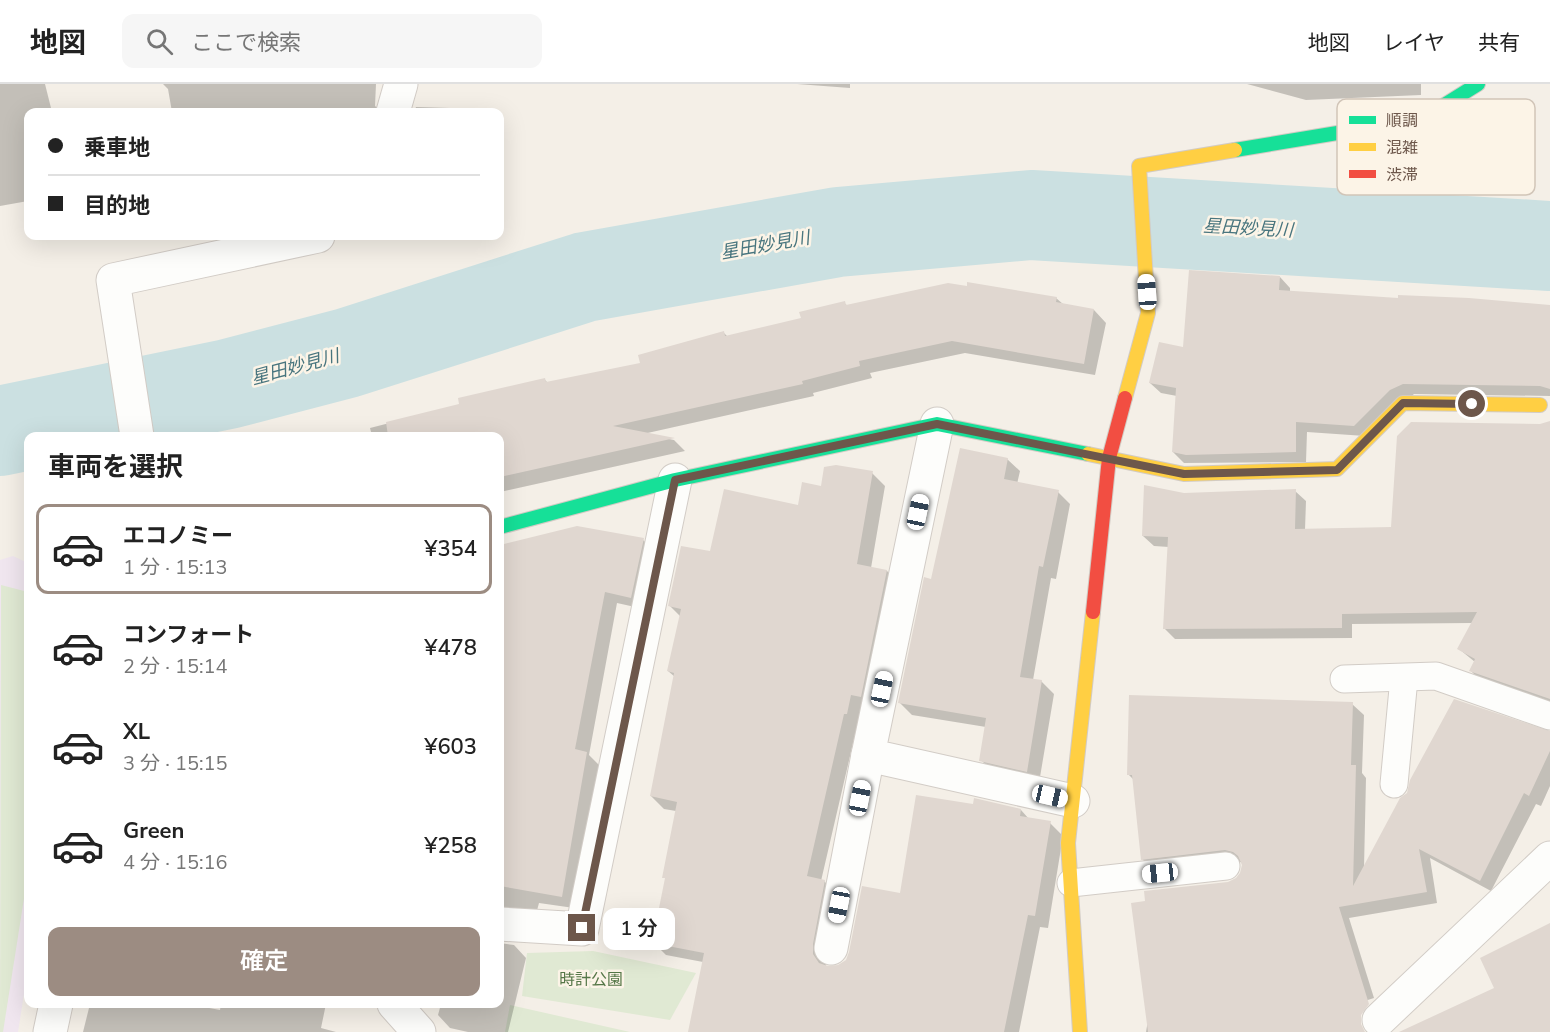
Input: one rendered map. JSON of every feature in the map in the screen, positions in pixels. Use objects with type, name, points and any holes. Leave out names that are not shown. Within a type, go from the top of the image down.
[{"type":"street","points":[[394,108],[401,84]]},
{"type":"street","points":[[1454,99],[1478,84]]},
{"type":"street","points":[[1080,1032],[1068,843],[1109,458],[1148,313],[1138,166],[1337,133]]},
{"type":"street","points":[[136,432],[113,280],[299,240]]},
{"type":"street","points":[[504,526],[675,480],[937,424],[1184,474],[1337,470],[1403,403],[1540,405]]},
{"type":"street","points":[[831,948],[868,755],[937,424]]},
{"type":"street","points":[[504,924],[582,928],[675,480]]},
{"type":"street","points":[[868,755],[1073,801]]},
{"type":"street","points":[[1374,1026],[1550,858]]},
{"type":"street","points":[[50,1032],[55,1008]]},
{"type":"street","points":[[397,1008],[418,1032]]},
{"type":"lane","points":[[1344,679],[1436,676],[1550,716]]},
{"type":"lane","points":[[1394,784],[1404,678]]},
{"type":"lane","points":[[1071,883],[1226,867]]},
{"type":"shaded area","points":[[13,556],[24,561],[24,994],[18,1032],[0,1032],[0,560]]},
{"type":"green space","points":[[1,585],[24,591],[24,898],[3,1032],[0,1032]]},
{"type":"green space","name":"時計公園","points":[[593,951],[696,973],[670,1020],[522,996],[527,953]]},
{"type":"green space","points":[[510,1005],[630,1032],[505,1032]]},
{"type":"building","points":[[1189,270],[1280,276],[1279,290],[1398,298],[1398,295],[1469,298],[1550,305],[1550,389],[1540,386],[1403,384],[1390,390],[1354,426],[1296,422],[1296,452],[1186,455],[1172,452],[1176,388],[1149,383],[1159,342],[1183,347]]},
{"type":"building","points":[[967,282],[1057,297],[1056,302],[1094,309],[1084,364],[952,341],[859,361],[860,366],[802,381],[803,384],[613,426],[675,438],[504,476],[504,432],[387,432],[386,422],[459,404],[458,398],[545,378],[546,382],[640,363],[638,355],[724,331],[725,336],[801,318],[799,312],[845,301],[846,305],[948,283],[967,286]]},
{"type":"building","points":[[1550,421],[1550,699],[1469,671],[1475,659],[1457,649],[1477,612],[1342,614],[1342,628],[1163,629],[1168,537],[1142,536],[1144,485],[1184,493],[1296,489],[1295,529],[1391,527],[1397,436],[1411,422],[1540,424]]},
{"type":"building","points":[[960,448],[1008,458],[1004,479],[1059,490],[1043,567],[1039,566],[1020,677],[1042,680],[1027,772],[979,761],[986,718],[898,703],[924,577],[931,579]]},
{"type":"building","points":[[836,465],[873,471],[857,564],[887,570],[861,697],[851,695],[847,714],[844,714],[807,876],[825,880],[813,954],[819,963],[828,966],[838,965],[846,960],[862,886],[900,893],[916,795],[973,804],[974,798],[1021,809],[1020,816],[1051,821],[1035,916],[1028,915],[1004,1032],[688,1032],[704,953],[652,943],[677,802],[650,796],[674,673],[667,671],[681,609],[668,606],[681,546],[710,551],[724,489],[798,505],[802,482],[821,486],[824,467]]},
{"type":"building","points":[[577,526],[644,538],[631,598],[605,592],[575,749],[587,752],[562,897],[504,887],[504,544]]},
{"type":"building","points":[[1129,695],[1353,702],[1351,765],[1356,765],[1353,886],[1400,798],[1407,793],[1410,780],[1454,699],[1550,731],[1550,751],[1529,796],[1524,793],[1480,881],[1419,849],[1427,892],[1339,907],[1369,1004],[1361,1015],[1361,1024],[1365,1032],[1148,1032],[1131,903],[1145,901],[1144,891],[1228,882],[1236,878],[1242,865],[1238,856],[1225,850],[1141,860],[1132,775],[1127,775]]},
{"type":"building","points":[[1550,923],[1550,1032],[1399,1032],[1494,988],[1480,958]]},
{"type":"waterway","name":"星田妙見川","points":[[0,431],[228,384],[347,353],[585,277],[838,232],[1031,215],[1550,246]]},
{"type":"traffic: fast","points":[[1454,99],[1478,84]]},
{"type":"traffic: fast","points":[[1235,150],[1337,133]]},
{"type":"traffic: fast","points":[[504,526],[675,480],[937,424],[1088,454]]},
{"type":"traffic: slow","points":[[1125,398],[1148,313],[1139,166],[1235,150]]},
{"type":"traffic: slow","points":[[1088,454],[1184,474],[1337,469],[1403,403],[1540,405]]},
{"type":"traffic: slow","points":[[1080,1032],[1068,843],[1093,612]]},
{"type":"traffic: jam","points":[[1093,612],[1109,458],[1125,398]]},
{"type":"route","points":[[582,928],[675,480],[937,424],[1184,474],[1337,470],[1403,403],[1472,404]]}]
